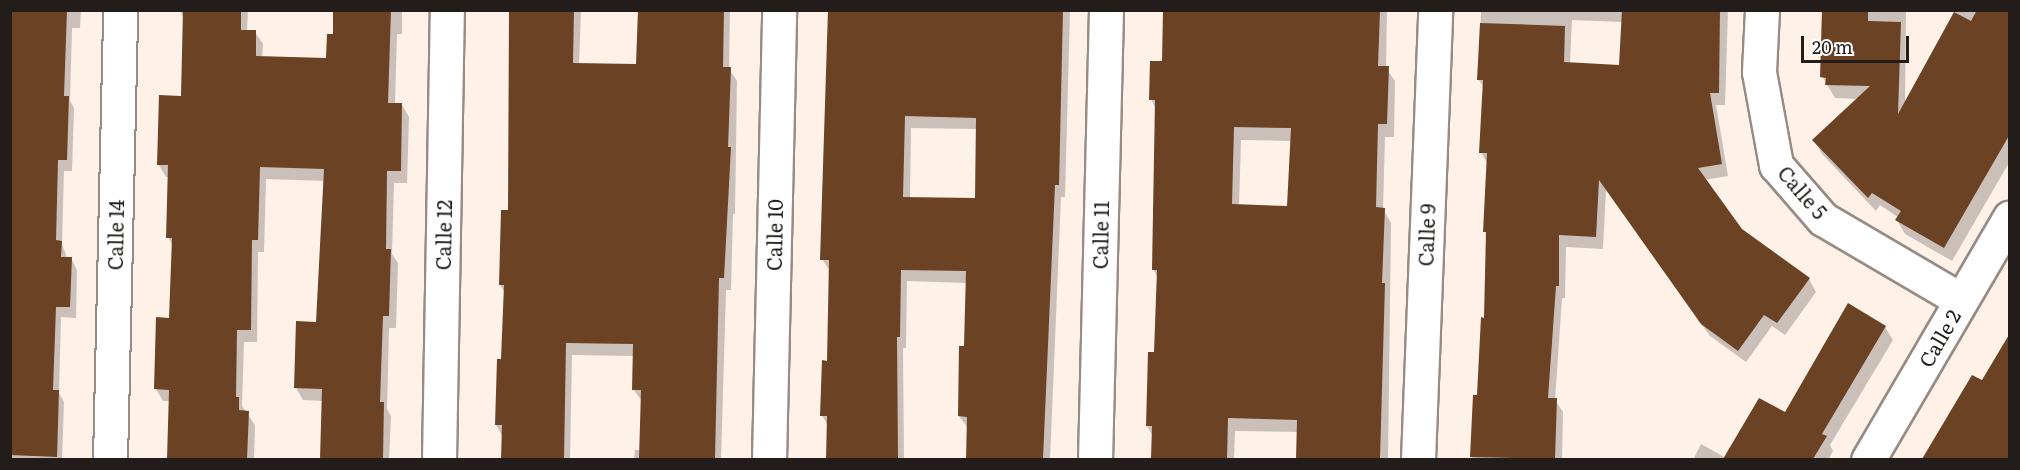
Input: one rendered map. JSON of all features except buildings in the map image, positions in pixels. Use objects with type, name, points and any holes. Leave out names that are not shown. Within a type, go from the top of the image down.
[{"type":"street","name":"Calle 14","points":[[110,459],[120,10]]},
{"type":"street","name":"Calle 12","points":[[439,459],[447,10]]},
{"type":"street","name":"Calle 10","points":[[769,459],[779,10]]},
{"type":"street","name":"Calle 11","points":[[1095,459],[1106,10]]},
{"type":"street","name":"Calle 9","points":[[1418,459],[1435,10]]},
{"type":"street","name":"Calle 5","points":[[1762,10],[1760,72],[1776,165],[1823,219],[1960,300]]},
{"type":"street","name":"Calle 2","points":[[1868,459],[2010,217]]}]
